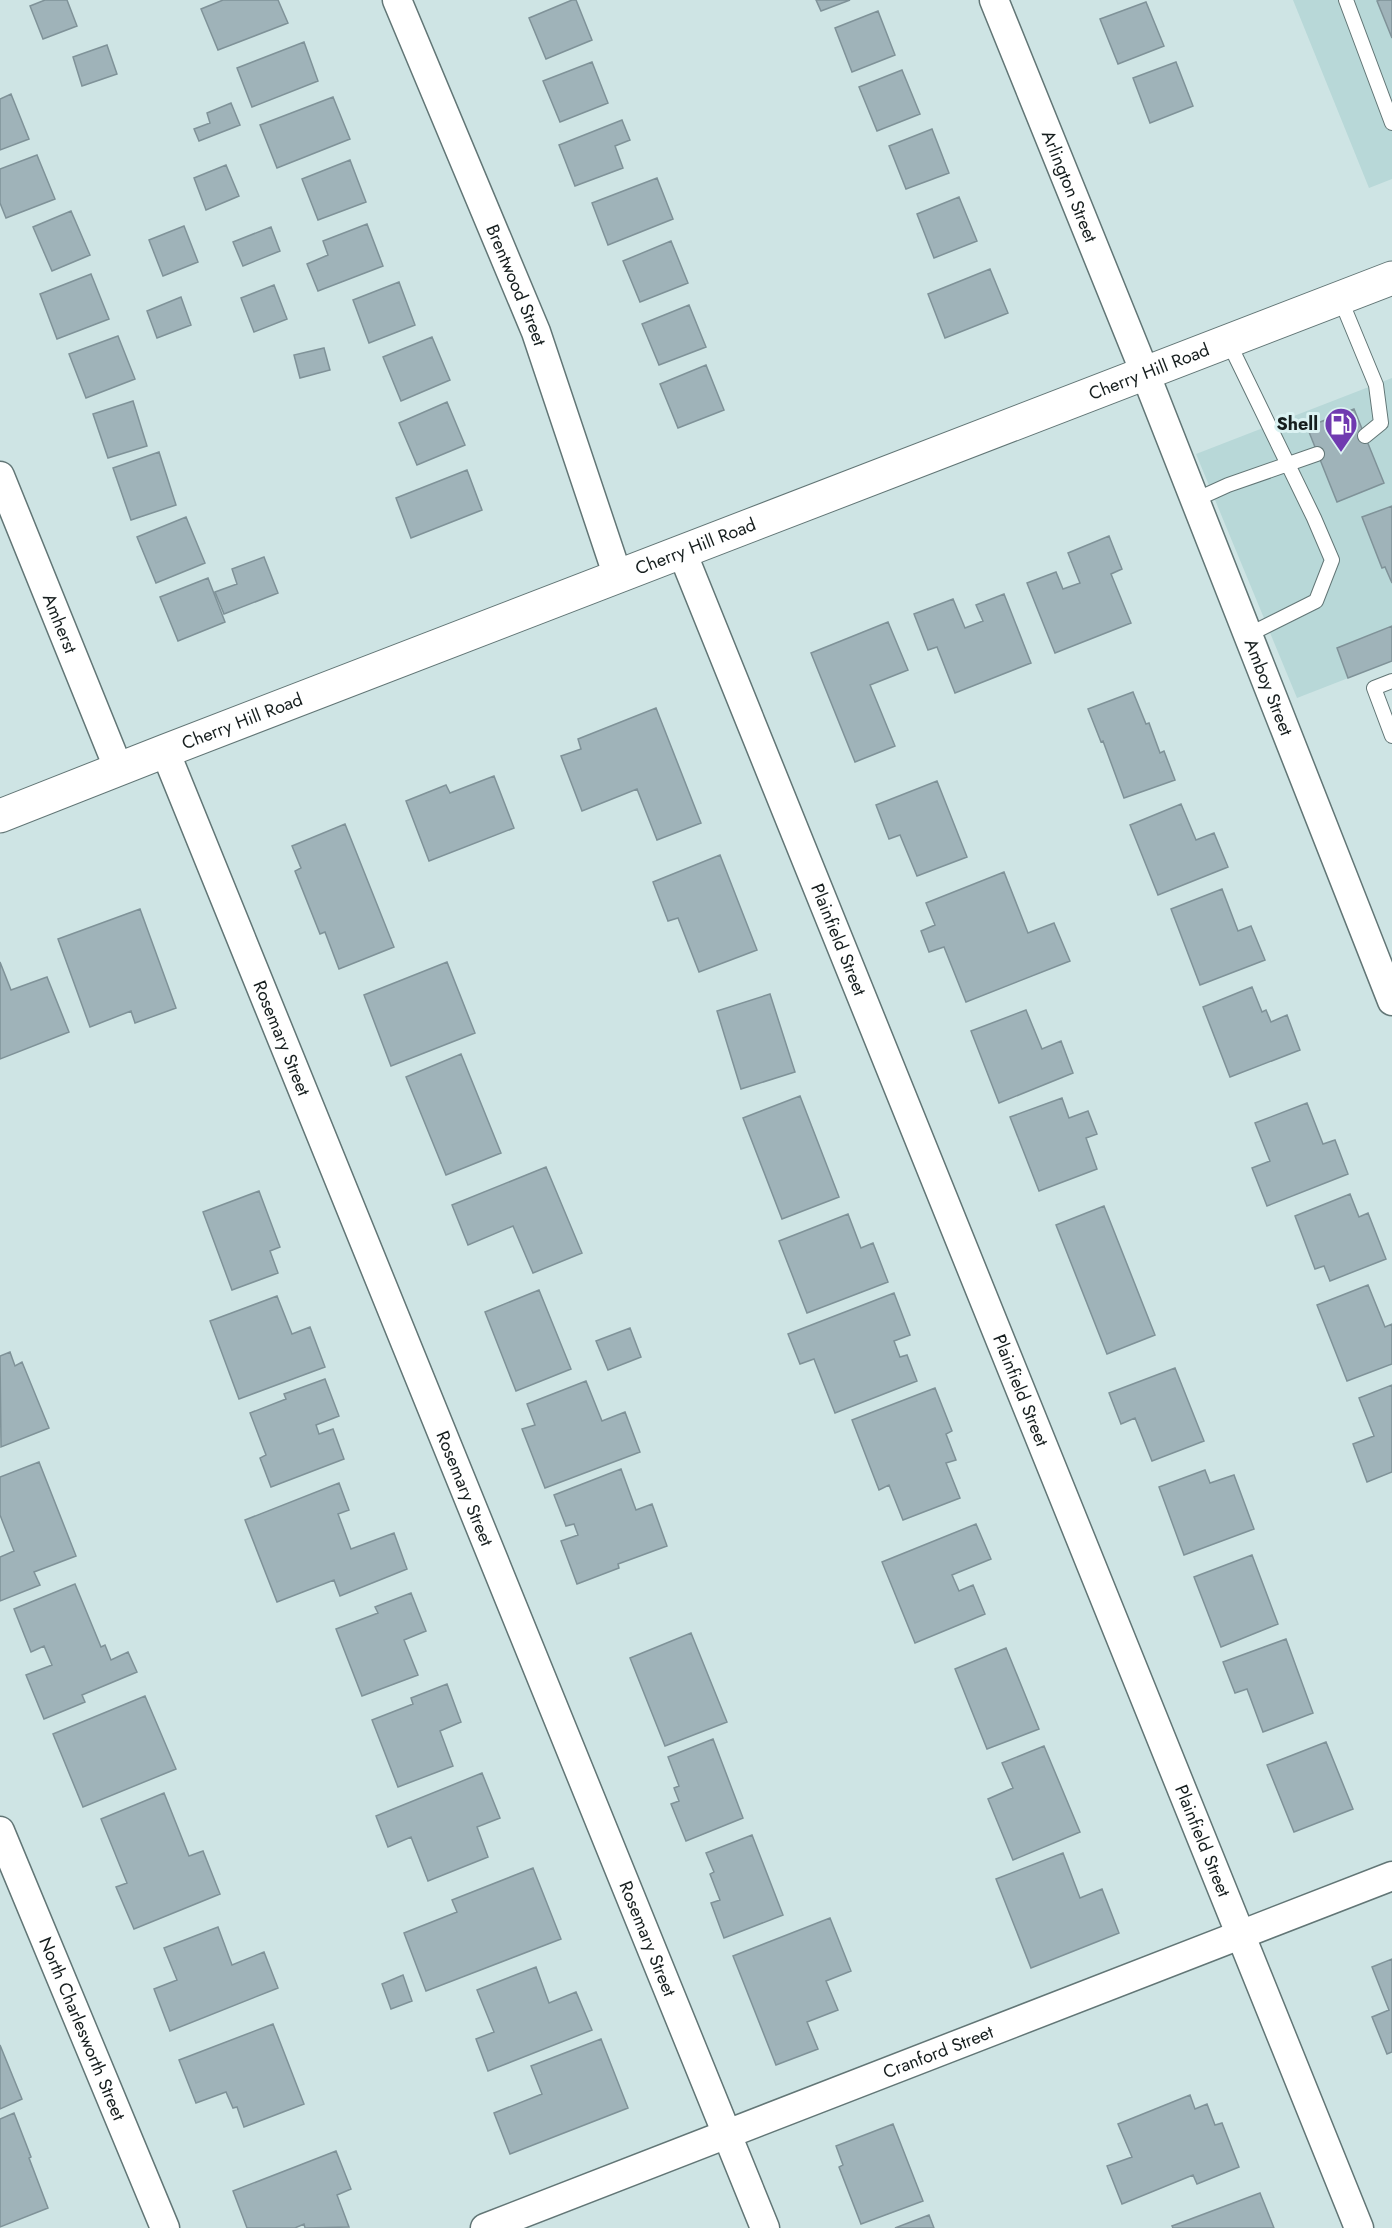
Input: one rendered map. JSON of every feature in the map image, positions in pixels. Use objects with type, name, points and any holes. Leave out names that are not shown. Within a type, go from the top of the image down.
[{"type":"main road","name":"Cherry Hill Road","points":[[0,816],[1392,278]]},
{"type":"street","name":"Brentwood Street","points":[[397,0],[536,332],[618,577]]},
{"type":"street","name":"Arlington Street","points":[[994,0],[1145,373]]},
{"type":"street","name":"Amboy Street","points":[[1145,373],[1392,1001]]},
{"type":"street","name":"Amherst","points":[[0,476],[119,770]]},
{"type":"street","name":"Plainfield Street","points":[[682,552],[1359,2228]]},
{"type":"street","name":"Rosemary Street","points":[[165,751],[765,2228]]},
{"type":"street","name":"North Charlesworth Street","points":[[0,1831],[165,2228]]},
{"type":"street","name":"Cranford Street","points":[[485,2228],[1392,1876]]},
{"type":"lane","points":[[1346,0],[1392,123]]},
{"type":"lane","points":[[1341,298],[1376,385],[1381,423],[1365,436]]},
{"type":"lane","points":[[1228,341],[1332,560],[1316,601],[1248,635]]},
{"type":"lane","points":[[1195,500],[1228,485],[1317,454]]},
{"type":"lane","points":[[1392,681],[1374,688],[1392,736]]},
{"type":"shaded area","points":[[1293,0],[1392,0],[1392,179],[1369,188]]},
{"type":"shaded area","points":[[1392,378],[1392,661],[1297,698],[1196,454]]},
{"type":"building","points":[[45,0],[67,0],[77,26],[43,39],[30,6]]},
{"type":"building","points":[[223,0],[278,0],[288,23],[218,50],[201,9]]},
{"type":"building","points":[[576,0],[592,40],[546,59],[529,18]]},
{"type":"building","points":[[816,0],[850,0],[821,11]]},
{"type":"building","points":[[1392,0],[1392,38],[1377,1]]},
{"type":"building","points":[[1146,2],[1164,46],[1118,64],[1100,19]]},
{"type":"building","points":[[878,11],[895,55],[852,72],[835,28]]},
{"type":"building","points":[[304,42],[318,81],[252,107],[237,68]]},
{"type":"building","points":[[107,45],[117,74],[82,86],[73,57]]},
{"type":"building","points":[[592,62],[608,103],[560,122],[543,81]]},
{"type":"building","points":[[1176,62],[1193,106],[1150,123],[1133,78]]},
{"type":"building","points":[[902,70],[920,114],[877,131],[859,87]]},
{"type":"building","points":[[11,94],[29,139],[0,150],[0,99]]},
{"type":"building","points":[[333,97],[350,139],[277,168],[260,125]]},
{"type":"building","points":[[231,103],[240,125],[199,141],[194,129],[210,123],[207,113]]},
{"type":"building","points":[[622,120],[630,140],[615,146],[623,168],[575,186],[559,145]]},
{"type":"building","points":[[932,129],[949,173],[906,189],[889,146]]},
{"type":"building","points":[[37,155],[55,199],[6,218],[0,203],[0,169]]},
{"type":"building","points":[[350,160],[366,202],[318,220],[302,179]]},
{"type":"building","points":[[226,165],[239,196],[206,210],[194,178]]},
{"type":"building","points":[[657,178],[673,219],[608,245],[592,203]]},
{"type":"building","points":[[959,197],[977,241],[934,258],[917,214]]},
{"type":"building","points":[[71,211],[90,255],[52,271],[33,227]]},
{"type":"building","points":[[367,224],[383,266],[318,291],[307,264],[328,255],[323,241]]},
{"type":"building","points":[[184,226],[198,262],[163,276],[149,240]]},
{"type":"building","points":[[271,227],[280,251],[243,266],[233,242]]},
{"type":"building","points":[[671,241],[688,283],[640,302],[623,261]]},
{"type":"building","points":[[990,269],[1008,313],[945,338],[928,294]]},
{"type":"building","points":[[91,274],[109,319],[57,339],[40,294]]},
{"type":"building","points":[[399,282],[415,325],[369,343],[353,300]]},
{"type":"building","points":[[274,285],[287,319],[254,332],[241,298]]},
{"type":"building","points":[[181,297],[191,325],[157,338],[147,311]]},
{"type":"building","points":[[689,305],[706,347],[659,365],[642,324]]},
{"type":"building","points":[[118,336],[135,379],[86,398],[69,354]]},
{"type":"building","points":[[432,337],[450,380],[401,401],[383,357]]},
{"type":"building","points":[[324,348],[330,370],[300,378],[294,355]]},
{"type":"building","points":[[706,365],[724,410],[678,428],[660,384]]},
{"type":"building","points":[[133,401],[147,446],[108,458],[93,414]]},
{"type":"building","points":[[447,402],[465,445],[417,465],[399,423]]},
{"type":"building","points":[[1354,409],[1384,483],[1337,502],[1307,427]]},
{"type":"building","points":[[159,452],[176,505],[131,520],[113,468]]},
{"type":"building","points":[[467,470],[482,510],[411,538],[396,498]]},
{"type":"building","points":[[1392,506],[1392,583],[1385,567],[1382,568],[1362,517]]},
{"type":"building","points":[[186,517],[205,563],[156,583],[137,537]]},
{"type":"building","points":[[1109,536],[1122,569],[1111,574],[1131,623],[1055,653],[1027,583],[1056,572],[1063,589],[1080,583],[1068,553]]},
{"type":"building","points":[[264,557],[278,593],[224,614],[215,592],[237,584],[232,569]]},
{"type":"building","points":[[208,578],[225,622],[178,641],[160,597]]},
{"type":"building","points":[[1004,594],[1031,663],[955,693],[937,647],[928,650],[914,614],[953,599],[965,628],[983,621],[976,605]]},
{"type":"building","points":[[888,622],[908,670],[870,685],[895,746],[855,762],[811,653]]},
{"type":"building","points":[[1392,626],[1392,661],[1348,678],[1337,648]]},
{"type":"building","points":[[1133,692],[1146,724],[1149,723],[1160,753],[1164,751],[1175,780],[1124,798],[1103,741],[1101,742],[1088,709]]},
{"type":"building","points":[[656,708],[701,823],[657,840],[637,789],[582,811],[561,756],[581,749],[578,739]]},
{"type":"building","points":[[494,776],[514,828],[429,861],[406,801],[446,785],[450,793]]},
{"type":"building","points":[[937,781],[967,857],[917,876],[900,835],[889,839],[876,805]]},
{"type":"building","points":[[1181,804],[1196,840],[1214,833],[1228,867],[1158,895],[1130,825]]},
{"type":"building","points":[[345,824],[394,947],[339,969],[325,932],[320,934],[295,871],[301,868],[292,846]]},
{"type":"building","points":[[720,855],[757,950],[699,972],[678,918],[668,921],[653,882]]},
{"type":"building","points":[[1004,872],[1028,933],[1054,923],[1070,961],[966,1002],[944,947],[929,952],[921,931],[935,925],[926,903]]},
{"type":"building","points":[[1222,889],[1238,931],[1251,926],[1265,960],[1200,985],[1171,909]]},
{"type":"building","points":[[140,909],[176,1008],[135,1023],[131,1011],[90,1027],[58,939]]},
{"type":"building","points":[[0,962],[11,990],[47,977],[69,1032],[0,1059]]},
{"type":"building","points":[[447,962],[475,1033],[391,1066],[364,995]]},
{"type":"building","points":[[1252,987],[1262,1012],[1266,1010],[1271,1022],[1287,1015],[1300,1050],[1230,1077],[1203,1007]]},
{"type":"building","points":[[770,994],[795,1072],[741,1089],[717,1011]]},
{"type":"building","points":[[1026,1010],[1042,1049],[1061,1041],[1073,1073],[999,1103],[971,1031]]},
{"type":"building","points":[[461,1054],[501,1153],[446,1175],[406,1077]]},
{"type":"building","points":[[800,1096],[839,1197],[782,1219],[743,1118]]},
{"type":"building","points":[[1062,1098],[1069,1118],[1088,1111],[1097,1134],[1086,1138],[1097,1169],[1039,1191],[1010,1117]]},
{"type":"building","points":[[1307,1103],[1323,1144],[1335,1140],[1348,1174],[1267,1206],[1252,1168],[1270,1161],[1255,1123]]},
{"type":"building","points":[[546,1167],[582,1253],[533,1273],[513,1226],[468,1245],[452,1205]]},
{"type":"building","points":[[259,1191],[280,1247],[270,1251],[278,1273],[232,1290],[203,1212]]},
{"type":"building","points":[[1350,1194],[1359,1217],[1368,1213],[1386,1259],[1330,1281],[1324,1266],[1315,1269],[1295,1216]]},
{"type":"building","points":[[1104,1206],[1155,1335],[1107,1354],[1056,1225]]},
{"type":"building","points":[[848,1214],[861,1248],[873,1243],[888,1282],[807,1313],[779,1241]]},
{"type":"building","points":[[1368,1285],[1385,1327],[1392,1324],[1392,1364],[1347,1381],[1317,1305]]},
{"type":"building","points":[[539,1290],[571,1369],[516,1391],[485,1312]]},
{"type":"building","points":[[894,1293],[910,1335],[894,1341],[900,1357],[907,1355],[917,1381],[835,1413],[814,1359],[800,1364],[788,1334]]},
{"type":"building","points":[[277,1296],[292,1334],[310,1327],[325,1367],[239,1399],[210,1321]]},
{"type":"building","points":[[630,1328],[641,1357],[608,1370],[596,1341]]},
{"type":"building","points":[[10,1352],[15,1366],[22,1362],[49,1428],[1,1447],[0,1356]]},
{"type":"building","points":[[1175,1368],[1204,1441],[1152,1461],[1135,1418],[1121,1424],[1109,1393]]},
{"type":"building","points":[[325,1379],[339,1416],[316,1425],[319,1434],[333,1429],[344,1459],[271,1487],[260,1458],[266,1455],[250,1413],[286,1399],[284,1394]]},
{"type":"building","points":[[586,1381],[602,1421],[625,1412],[640,1452],[545,1488],[522,1429],[535,1425],[527,1404]]},
{"type":"building","points":[[1392,1385],[1392,1472],[1367,1482],[1353,1444],[1374,1436],[1359,1398]]},
{"type":"building","points":[[935,1388],[952,1431],[946,1434],[956,1460],[946,1463],[960,1498],[903,1520],[889,1485],[879,1490],[852,1420]]},
{"type":"building","points":[[39,1462],[76,1556],[34,1572],[40,1585],[0,1601],[0,1557],[14,1551],[0,1515],[0,1477]]},
{"type":"building","points":[[621,1469],[636,1510],[652,1504],[667,1546],[618,1564],[619,1568],[577,1584],[561,1541],[578,1535],[574,1524],[566,1526],[554,1495]]},
{"type":"building","points":[[1205,1470],[1210,1483],[1234,1475],[1254,1529],[1184,1555],[1159,1487]]},
{"type":"building","points":[[339,1483],[349,1510],[338,1514],[351,1549],[394,1533],[407,1569],[340,1596],[334,1580],[277,1602],[245,1520]]},
{"type":"building","points":[[976,1524],[991,1559],[952,1575],[959,1591],[973,1585],[985,1614],[915,1643],[882,1562]]},
{"type":"building","points":[[1252,1555],[1278,1624],[1221,1647],[1194,1577]]},
{"type":"building","points":[[75,1584],[101,1647],[105,1645],[111,1660],[128,1652],[137,1672],[82,1695],[85,1702],[44,1719],[26,1675],[52,1665],[44,1646],[31,1652],[14,1609]]},
{"type":"building","points":[[411,1593],[426,1631],[404,1640],[418,1675],[362,1696],[336,1629],[378,1613],[375,1607]]},
{"type":"building","points":[[691,1633],[727,1722],[665,1746],[630,1658]]},
{"type":"building","points":[[1286,1639],[1313,1713],[1263,1732],[1247,1689],[1235,1693],[1223,1662]]},
{"type":"building","points":[[1006,1648],[1039,1729],[987,1749],[955,1669]]},
{"type":"building","points":[[447,1684],[461,1722],[440,1731],[453,1766],[398,1787],[372,1720],[413,1704],[411,1698]]},
{"type":"building","points":[[145,1696],[176,1769],[83,1807],[53,1734]]},
{"type":"building","points":[[713,1739],[743,1818],[686,1841],[671,1804],[679,1801],[674,1788],[679,1786],[668,1757]]},
{"type":"building","points":[[1326,1742],[1353,1809],[1294,1832],[1267,1765]]},
{"type":"building","points":[[1044,1746],[1080,1832],[1013,1860],[988,1799],[1013,1788],[1002,1763]]},
{"type":"building","points":[[482,1773],[500,1818],[477,1827],[488,1857],[428,1881],[411,1837],[388,1847],[376,1816]]},
{"type":"building","points":[[164,1793],[189,1856],[203,1851],[220,1894],[134,1929],[116,1887],[127,1883],[101,1819]]},
{"type":"building","points":[[752,1835],[783,1915],[724,1938],[711,1903],[720,1900],[710,1874],[714,1872],[706,1853]]},
{"type":"building","points":[[1063,1853],[1080,1898],[1102,1889],[1119,1933],[1031,1968],[996,1879]]},
{"type":"building","points":[[533,1868],[561,1939],[426,1991],[404,1933],[457,1912],[452,1900]]},
{"type":"building","points":[[830,1918],[851,1971],[826,1981],[838,2010],[807,2022],[818,2049],[776,2065],[733,1956]]},
{"type":"building","points":[[218,1927],[232,1965],[264,1952],[278,1988],[170,2031],[154,1989],[177,1980],[164,1948]]},
{"type":"building","points":[[1392,1959],[1392,2052],[1387,2054],[1372,2017],[1389,2010],[1372,1967]]},
{"type":"building","points":[[536,1967],[549,2003],[576,1992],[592,2030],[488,2071],[476,2039],[494,2032],[477,1990]]},
{"type":"building","points":[[403,1975],[412,2001],[391,2009],[382,1984]]},
{"type":"building","points":[[273,2024],[304,2104],[244,2127],[237,2107],[233,2108],[226,2092],[196,2103],[179,2060]]},
{"type":"building","points":[[601,2039],[628,2108],[510,2154],[494,2113],[542,2094],[531,2066]]},
{"type":"building","points":[[0,2045],[22,2099],[0,2109]]},
{"type":"building","points":[[1190,2095],[1195,2109],[1207,2104],[1215,2125],[1222,2123],[1239,2167],[1197,2184],[1193,2175],[1122,2204],[1107,2166],[1132,2157],[1118,2124]]},
{"type":"building","points":[[14,2113],[48,2208],[0,2227],[0,2119]]},
{"type":"building","points":[[893,2124],[923,2201],[861,2224],[839,2167],[843,2165],[836,2146]]},
{"type":"building","points":[[336,2151],[351,2189],[337,2195],[349,2227],[305,2228],[304,2224],[295,2228],[247,2228],[233,2191]]},
{"type":"building","points":[[1260,2193],[1274,2228],[1173,2228],[1172,2226]]},
{"type":"building","points":[[929,2215],[934,2228],[895,2228]]},
{"type":"place","name":"Shell","points":[[1341,453]]}]
